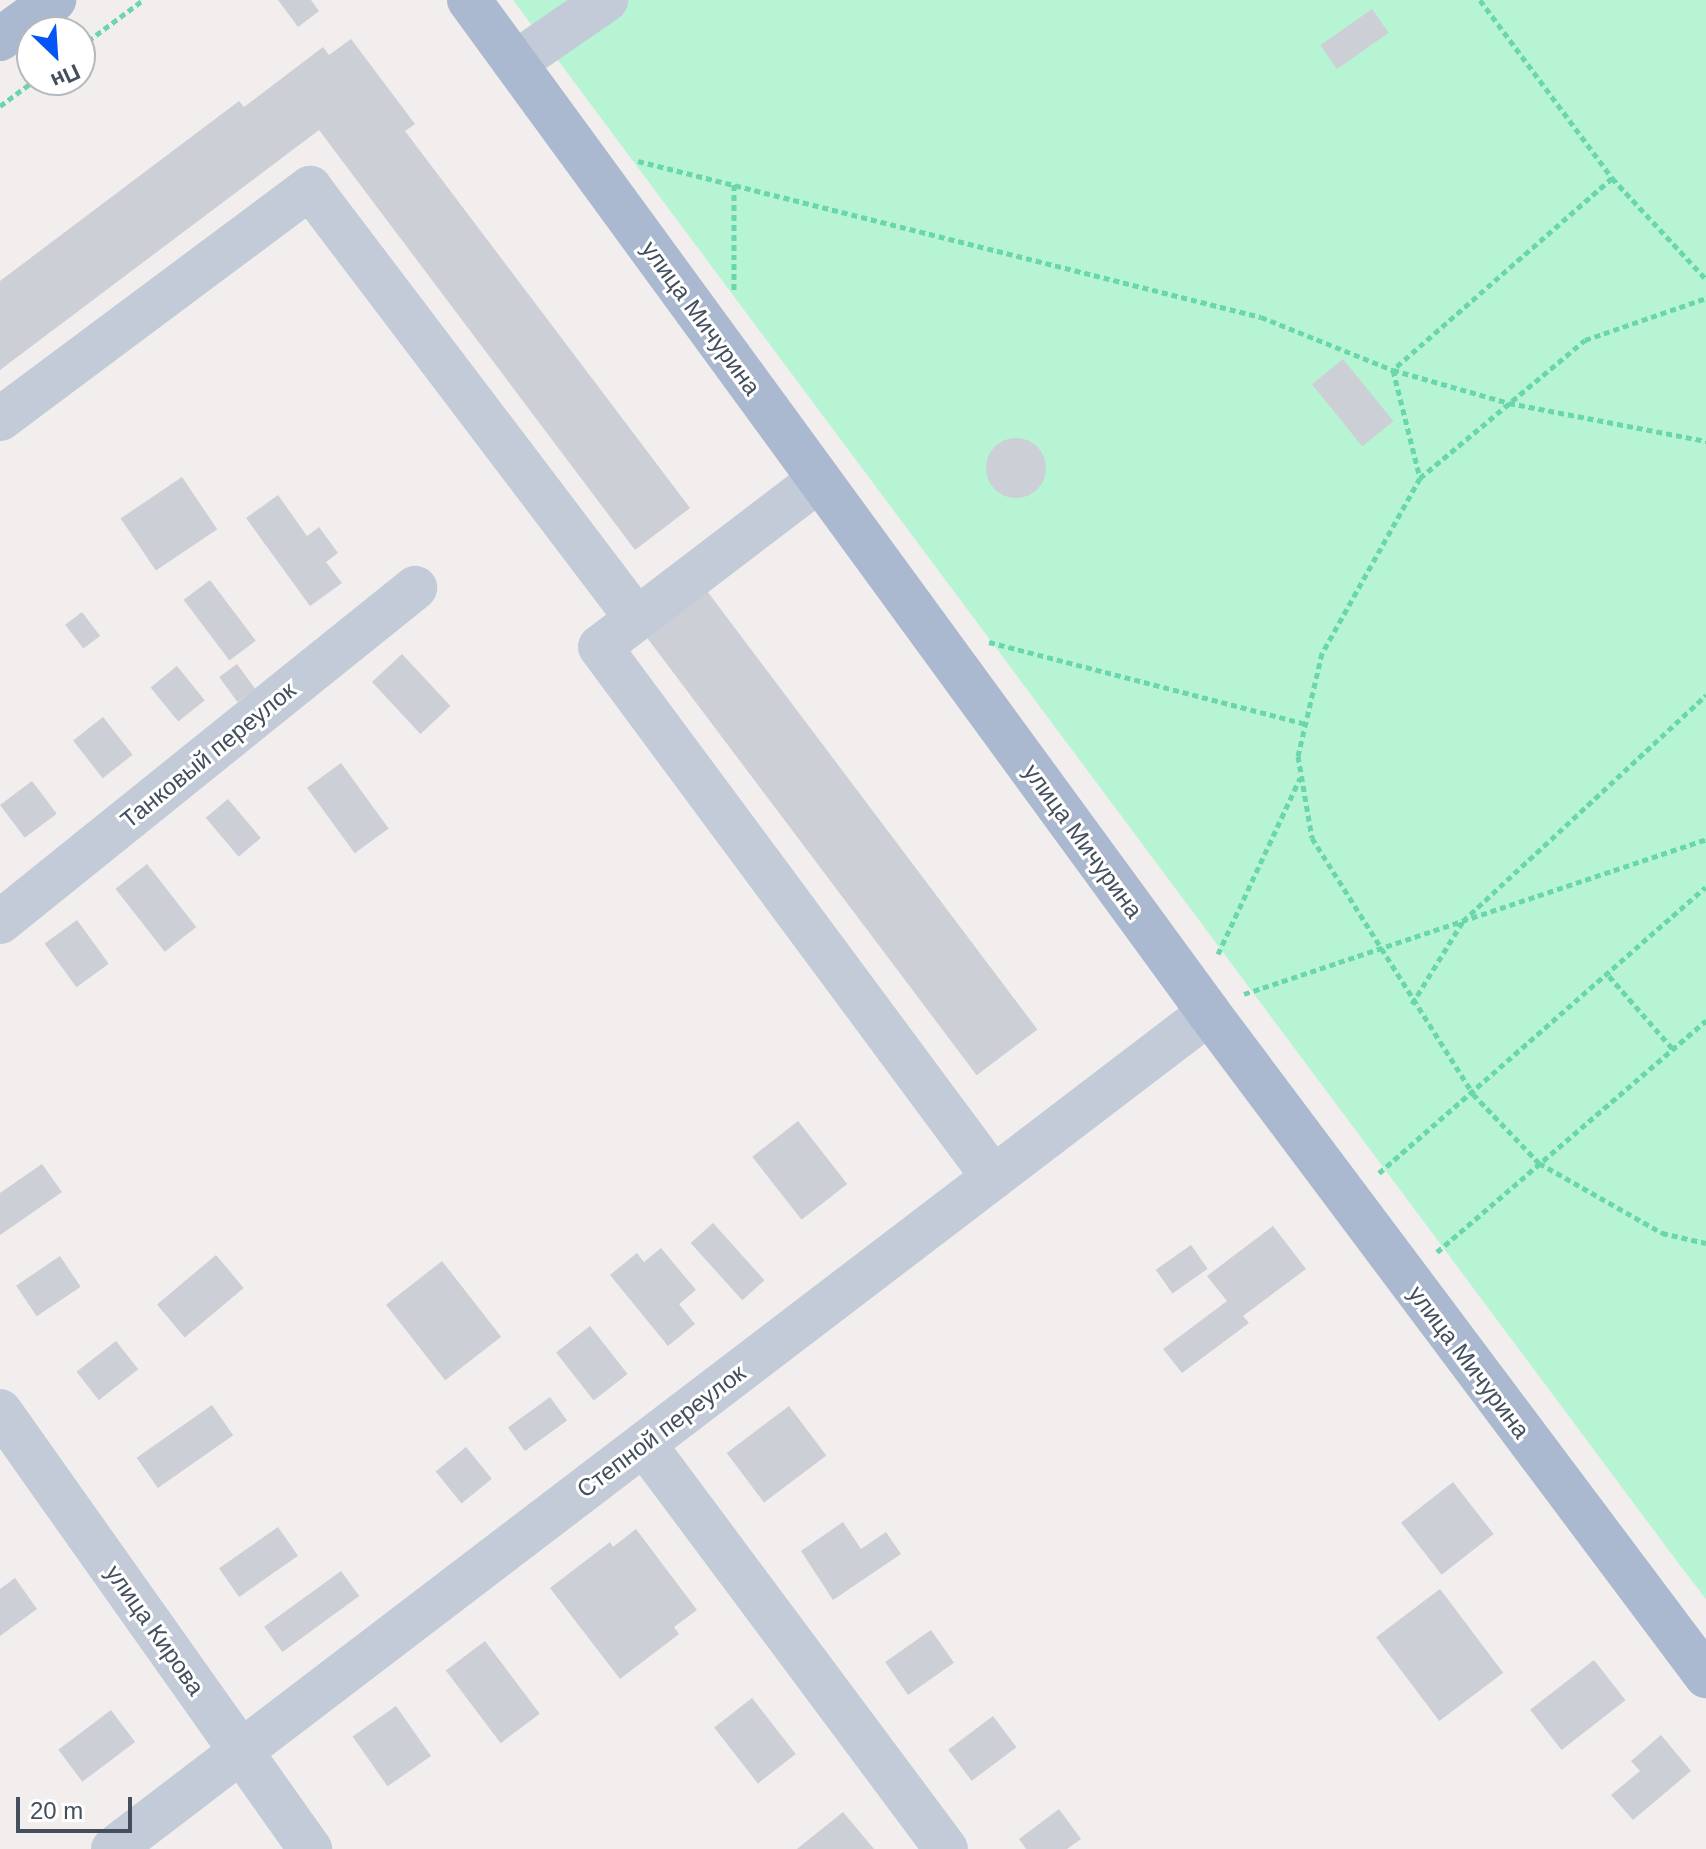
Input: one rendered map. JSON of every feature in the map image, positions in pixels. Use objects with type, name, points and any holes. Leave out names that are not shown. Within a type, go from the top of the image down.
[{"type":"main road","points":[[0,39],[54,0]]},
{"type":"main road","name":"улица Мичурина","points":[[469,0],[819,480],[1225,1004],[1347,1200],[1706,1676]]},
{"type":"street","points":[[515,63],[606,0]]},
{"type":"street","points":[[0,419],[310,188],[637,619]]},
{"type":"street","points":[[819,480],[600,647],[993,1177]]},
{"type":"street","name":"Танковый переулок","points":[[0,922],[415,588]]},
{"type":"street","name":"Степной переулок","points":[[113,1849],[993,1177],[1225,1004]]},
{"type":"street","name":"улица Кирова","points":[[0,1411],[310,1849]]},
{"type":"street","points":[[644,1444],[946,1849]]},
{"type":"path","points":[[96,35],[143,0]]},
{"type":"path","points":[[1480,0],[1612,178],[1706,279]]},
{"type":"path","points":[[575,145],[1261,317],[1393,370],[1509,403],[1706,441]]},
{"type":"path","points":[[1393,370],[1612,178]]},
{"type":"path","points":[[734,184],[734,299]]},
{"type":"path","points":[[1706,298],[1585,340],[1420,478],[1322,653],[1298,756],[1312,838],[1412,1004],[1473,1094],[1539,1163],[1662,1233],[1706,1243]]},
{"type":"path","points":[[1393,370],[1420,478]]},
{"type":"path","points":[[974,638],[1306,724]]},
{"type":"path","points":[[1412,1004],[1463,921],[1706,695]]},
{"type":"path","points":[[1214,961],[1301,777]]},
{"type":"path","points":[[1225,1004],[1706,839]]},
{"type":"path","points":[[1347,1200],[1609,976],[1706,887]]},
{"type":"path","points":[[1609,976],[1672,1048]]},
{"type":"path","points":[[1405,1279],[1706,1021]]},
{"type":"green space","points":[[513,0],[1706,0],[1706,1599],[1682,1568]]},
{"type":"building","points":[[278,0],[311,0],[319,11],[298,27]]},
{"type":"building","points":[[1372,9],[1389,33],[1337,69],[1320,45]]},
{"type":"building","points":[[351,39],[415,124],[405,131],[690,508],[635,550],[319,130],[0,370],[0,281],[239,101],[244,107],[323,47],[329,55]]},
{"type":"building","points":[[1343,359],[1393,421],[1362,446],[1312,384]]},
{"type":"building","points":[[1016,438],[1028,440],[1037,447],[1044,456],[1044,480],[1037,489],[1028,496],[1016,498],[1004,496],[995,489],[988,480],[986,468],[988,456],[995,447],[1004,440]]},
{"type":"building","points":[[182,477],[217,529],[156,571],[121,518]]},
{"type":"building","points":[[278,495],[307,536],[319,527],[338,553],[326,562],[342,583],[310,606],[246,518]]},
{"type":"building","points":[[210,580],[256,641],[229,661],[184,600]]},
{"type":"building","points":[[707,591],[1037,1029],[977,1075],[646,637]]},
{"type":"building","points":[[82,612],[100,636],[83,649],[65,625]]},
{"type":"building","points":[[402,654],[450,706],[420,734],[372,682]]},
{"type":"building","points":[[237,664],[255,689],[237,702],[219,677]]},
{"type":"building","points":[[177,666],[205,700],[178,722],[151,687]]},
{"type":"building","points":[[103,717],[133,755],[103,778],[73,740]]},
{"type":"building","points":[[341,763],[389,829],[355,853],[307,788]]},
{"type":"building","points":[[32,781],[57,814],[25,838],[0,805]]},
{"type":"building","points":[[228,799],[261,838],[239,857],[206,818]]},
{"type":"building","points":[[147,864],[196,927],[165,952],[115,889]]},
{"type":"building","points":[[77,920],[109,964],[76,987],[45,944]]},
{"type":"building","points":[[798,1121],[847,1184],[802,1220],[752,1157]]},
{"type":"building","points":[[42,1164],[62,1192],[0,1235],[0,1193]]},
{"type":"building","points":[[713,1223],[765,1280],[742,1300],[691,1243]]},
{"type":"building","points":[[1273,1226],[1306,1269],[1243,1316],[1249,1323],[1182,1373],[1163,1349],[1227,1301],[1207,1276]]},
{"type":"building","points":[[1191,1245],[1208,1269],[1172,1293],[1156,1270]]},
{"type":"building","points":[[661,1248],[696,1290],[679,1304],[695,1324],[668,1346],[610,1275],[637,1253],[644,1262]]},
{"type":"building","points":[[216,1255],[244,1288],[185,1337],[157,1304]]},
{"type":"building","points":[[60,1256],[81,1287],[37,1316],[16,1286]]},
{"type":"building","points":[[442,1261],[501,1337],[445,1380],[386,1305]]},
{"type":"building","points":[[590,1326],[628,1374],[594,1401],[556,1352]]},
{"type":"building","points":[[116,1341],[138,1369],[99,1400],[77,1372]]},
{"type":"building","points":[[550,1397],[567,1420],[525,1451],[508,1428]]},
{"type":"building","points":[[212,1405],[233,1435],[158,1488],[137,1458]]},
{"type":"building","points":[[789,1406],[826,1456],[764,1502],[727,1453]]},
{"type":"building","points":[[466,1447],[492,1479],[461,1503],[436,1472]]},
{"type":"building","points":[[1453,1482],[1494,1534],[1442,1575],[1401,1523]]},
{"type":"building","points":[[843,1522],[861,1549],[886,1532],[901,1554],[833,1600],[801,1551]]},
{"type":"building","points":[[278,1527],[298,1556],[239,1597],[219,1568]]},
{"type":"building","points":[[636,1529],[697,1610],[674,1627],[679,1634],[620,1679],[550,1588],[610,1542],[613,1547]]},
{"type":"building","points":[[341,1571],[359,1596],[282,1652],[264,1627]]},
{"type":"building","points":[[15,1578],[37,1609],[0,1636],[0,1589]]},
{"type":"building","points":[[1440,1589],[1503,1673],[1439,1721],[1376,1637]]},
{"type":"building","points":[[931,1630],[954,1663],[908,1695],[885,1662]]},
{"type":"building","points":[[485,1641],[540,1714],[501,1743],[446,1670]]},
{"type":"building","points":[[1594,1660],[1625,1700],[1562,1750],[1530,1710]]},
{"type":"building","points":[[752,1698],[796,1754],[758,1784],[714,1728]]},
{"type":"building","points":[[396,1706],[431,1756],[388,1786],[353,1736]]},
{"type":"building","points":[[111,1710],[135,1742],[82,1782],[58,1750]]},
{"type":"building","points":[[993,1716],[1016,1747],[972,1781],[948,1750]]},
{"type":"building","points":[[1661,1735],[1691,1771],[1633,1820],[1611,1795],[1640,1771],[1631,1761]]},
{"type":"building","points":[[1059,1809],[1081,1839],[1067,1849],[1026,1849],[1019,1839]]},
{"type":"building","points":[[843,1812],[874,1849],[797,1849]]}]
